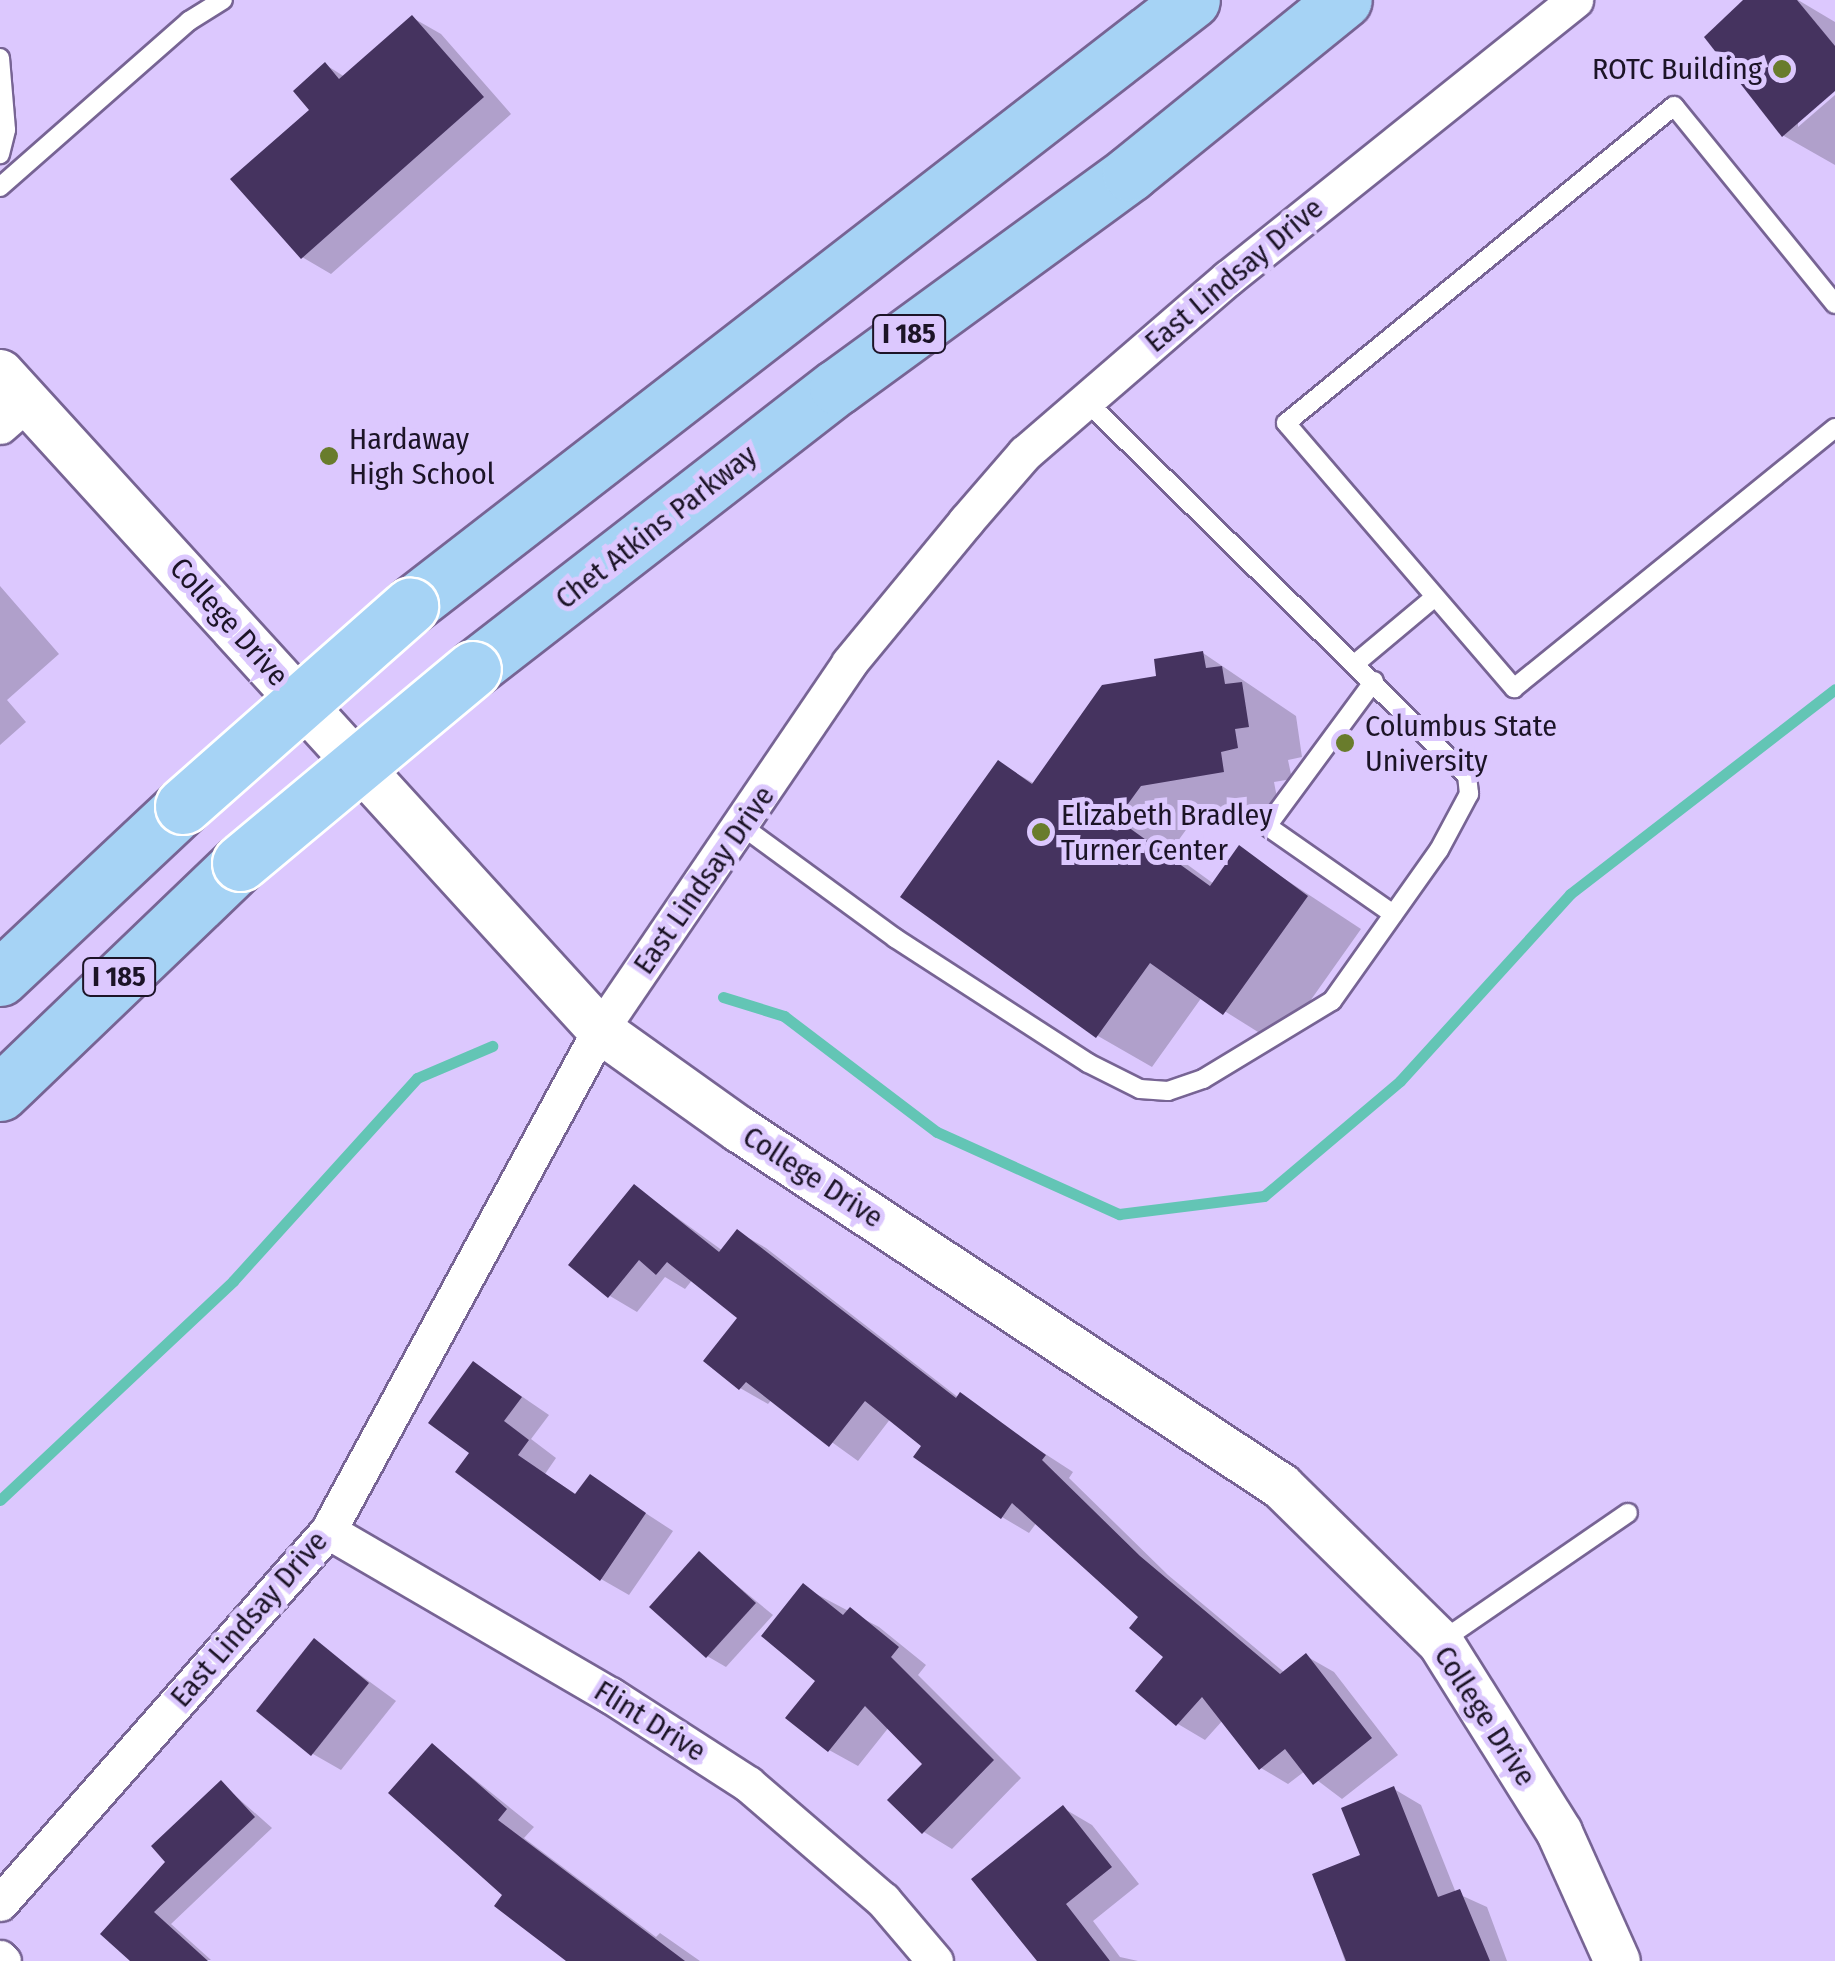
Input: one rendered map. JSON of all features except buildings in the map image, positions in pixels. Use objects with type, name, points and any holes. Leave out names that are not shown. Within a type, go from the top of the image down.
[{"type":"highway","name":"I 185","points":[[0,978],[183,806],[410,606],[1192,0]]},
{"type":"highway","name":"Chet Atkins Parkway","points":[[0,1093],[240,863],[473,669],[837,387],[1130,173],[1344,0]]},
{"type":"street","name":"East Lindsay Drive","points":[[0,1903],[328,1530],[600,1030],[850,663],[1025,453],[1575,0]]},
{"type":"street","name":"College Drive","points":[[10,399],[600,1030],[740,1129],[1281,1486],[1440,1642],[1559,1832],[1617,1961]]},
{"type":"street","name":"Flint Drive","points":[[328,1530],[610,1695],[748,1784],[883,1900],[935,1961]]},
{"type":"lane","points":[[0,187],[189,21],[223,0]]},
{"type":"lane","points":[[0,58],[6,130],[0,154]]},
{"type":"lane","points":[[1835,304],[1674,106],[1286,423],[1514,688],[1835,428]]},
{"type":"lane","points":[[742,826],[895,938],[1088,1064],[1140,1089],[1168,1091],[1203,1079],[1332,1000],[1394,914],[1469,794],[1458,762],[1085,400]]},
{"type":"lane","points":[[1356,663],[1435,596]]},
{"type":"lane","points":[[1374,681],[1268,826],[1394,914]]},
{"type":"lane","points":[[1440,1642],[1628,1513]]},
{"type":"waterway","points":[[723,997],[784,1016],[937,1132],[1119,1214],[1264,1196],[1400,1081],[1570,894],[1835,689]]},
{"type":"waterway","points":[[0,1500],[233,1281],[417,1078],[492,1046]]},
{"type":"place","name":"ROTC Building","points":[[1782,69]]},
{"type":"place","name":"Hardaway High School","points":[[329,456]]},
{"type":"place","name":"Columbus State University","points":[[1345,743]]},
{"type":"place","name":"Elizabeth Bradley Turner Center","points":[[1041,832]]}]
